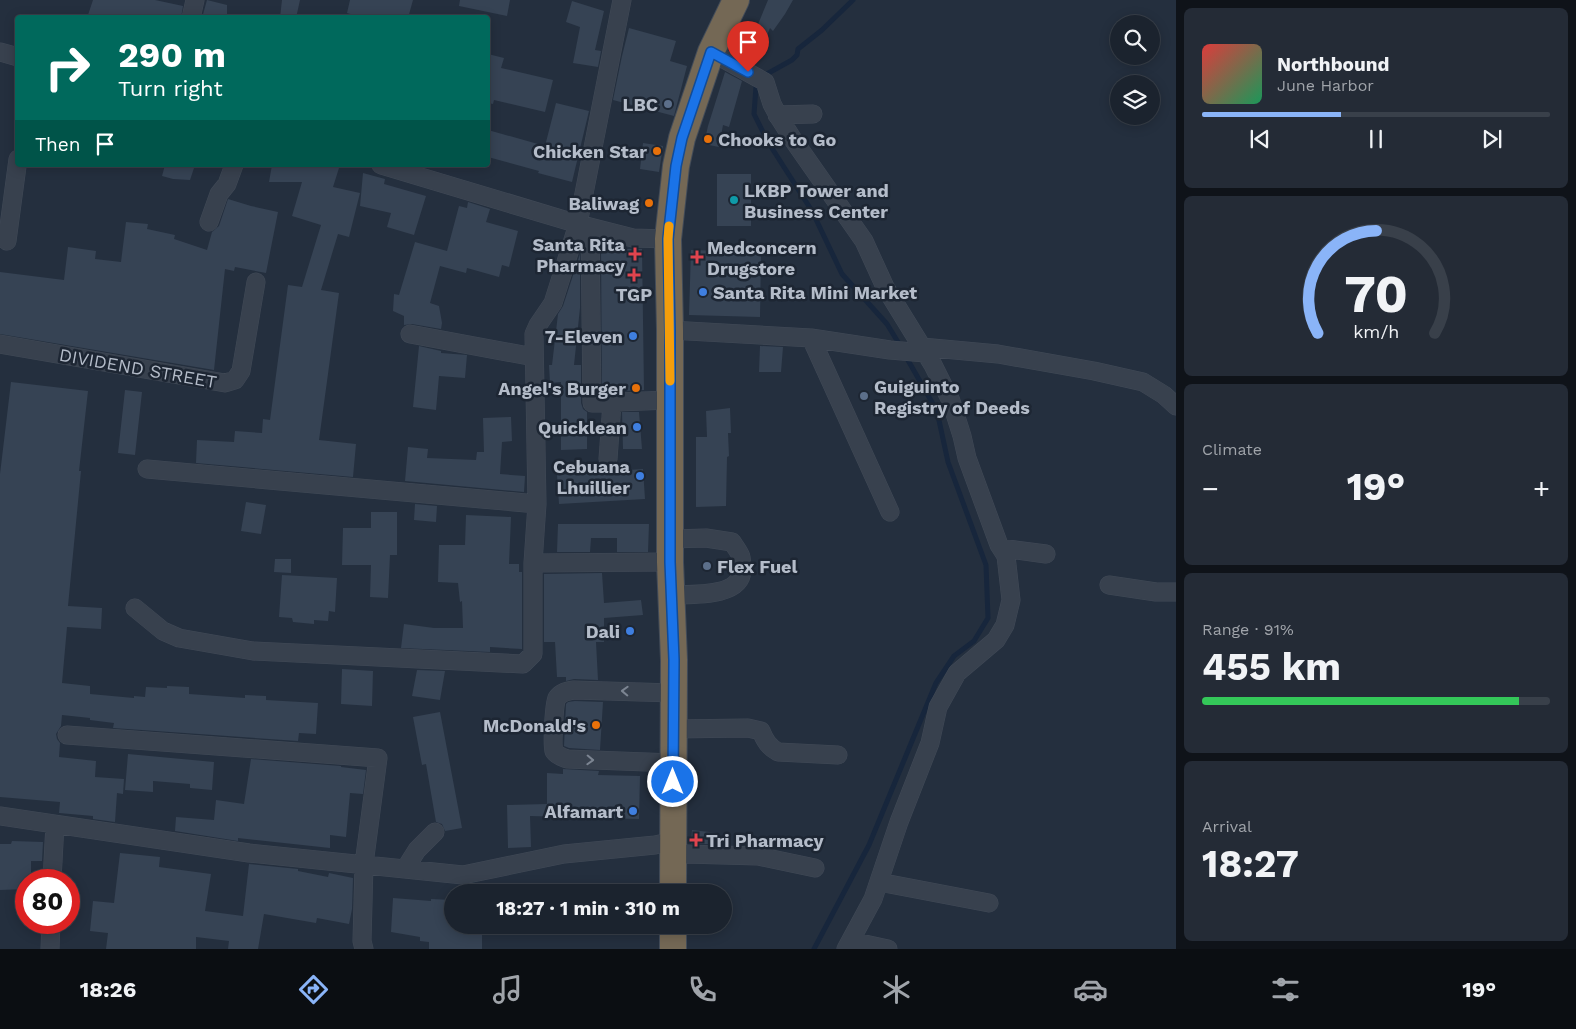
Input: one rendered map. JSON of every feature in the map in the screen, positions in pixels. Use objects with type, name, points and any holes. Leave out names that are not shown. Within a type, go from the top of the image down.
[{"type":"highway","points":[[673,884],[674,762],[668,239],[676,166],[682,138],[711,52],[736,0]]},
{"type":"highway","points":[[673,934],[673,949]]},
{"type":"street","points":[[191,15],[195,0]]},
{"type":"street","points":[[622,0],[584,225],[592,403],[670,400]]},
{"type":"street","points":[[0,52],[15,56]]},
{"type":"street","points":[[711,52],[765,82],[772,104],[794,141],[864,241],[885,287],[919,351],[950,401],[967,458],[1001,548],[1006,556],[1011,600],[1005,625],[996,640],[958,673],[938,707],[930,743],[899,822],[874,899],[849,945],[888,949]]},
{"type":"street","points":[[778,115],[813,114]]},
{"type":"street","points":[[7,241],[17,167]]},
{"type":"street","points":[[209,222],[219,194],[227,184],[233,167]]},
{"type":"street","points":[[388,167],[633,238],[668,239]]},
{"type":"street","points":[[135,608],[163,631],[179,638],[253,651],[523,664],[532,654],[533,563],[537,504],[534,334],[552,303],[584,225]]},
{"type":"street","name":"DIVIDEND STREET","points":[[0,344],[225,382],[235,380],[242,371],[256,282]]},
{"type":"street","points":[[670,330],[811,338],[890,350],[998,354],[1143,382],[1164,395],[1176,406]]},
{"type":"street","points":[[410,334],[534,357]]},
{"type":"street","points":[[811,338],[890,512]]},
{"type":"street","points":[[608,459],[612,403]]},
{"type":"street","points":[[147,469],[537,504]]},
{"type":"street","points":[[533,563],[671,551],[706,538],[732,542],[742,556],[742,574],[735,586],[721,592],[671,595]]},
{"type":"street","points":[[1001,548],[1046,554]]},
{"type":"street","points":[[1109,585],[1156,592],[1176,592]]},
{"type":"street","points":[[673,693],[564,691],[557,698],[554,708],[554,750],[558,756],[567,759],[674,762]]},
{"type":"street","points":[[673,729],[748,728],[761,730],[771,748],[778,752],[838,755]]},
{"type":"street","points":[[67,735],[378,758],[364,864],[362,941],[364,949]]},
{"type":"street","points":[[0,816],[248,852],[463,875],[564,854],[655,845],[673,848],[685,854],[758,856],[815,868]]},
{"type":"street","points":[[53,869],[55,824]]},
{"type":"street","points":[[405,869],[417,850],[435,832]]},
{"type":"street","points":[[879,882],[989,903]]},
{"type":"street","points":[[50,949],[51,934]]},
{"type":"building","points":[[93,0],[155,0],[183,6],[182,15],[88,15]]},
{"type":"building","points":[[207,0],[227,5],[227,15],[203,15]]},
{"type":"building","points":[[282,0],[300,0],[297,15],[280,15]]},
{"type":"building","points":[[350,0],[413,0],[409,15],[354,15],[347,13]]},
{"type":"building","points":[[460,0],[510,0],[507,16],[459,6]]},
{"type":"building","points":[[768,0],[793,0],[773,31],[770,28],[754,64],[732,52],[741,29],[754,34]]},
{"type":"building","points":[[572,1],[604,11],[595,50],[601,51],[598,67],[573,63],[580,27],[566,22]]},
{"type":"building","points":[[629,28],[676,41],[670,61],[687,66],[674,116],[613,100]]},
{"type":"building","points":[[490,54],[504,58],[501,68],[553,80],[545,112],[494,100],[493,104],[490,103]]},
{"type":"building","points":[[725,72],[742,81],[729,127],[723,125],[719,147],[704,144]]},
{"type":"building","points":[[556,103],[589,111],[572,182],[490,158],[490,131],[545,146]]},
{"type":"building","points":[[643,143],[663,146],[659,172],[640,169]]},
{"type":"building","points":[[164,167],[194,167],[190,180],[162,176]]},
{"type":"building","points":[[272,167],[335,167],[339,168],[333,187],[360,193],[349,237],[338,234],[321,290],[339,293],[319,440],[356,444],[353,477],[196,463],[197,440],[234,442],[235,431],[262,433],[263,419],[270,420],[288,285],[302,287],[321,225],[292,216],[302,182],[269,182]]},
{"type":"building","points":[[363,173],[385,179],[384,184],[426,196],[414,235],[387,227],[391,213],[360,206]]},
{"type":"building","name":"LKBP Tower and Business Center","points":[[717,174],[751,174],[751,226],[717,226]]},
{"type":"building","points":[[228,199],[278,212],[266,273],[235,267],[234,271],[225,269],[214,370],[0,334],[0,272],[64,280],[68,247],[96,251],[95,259],[121,262],[126,222],[148,224],[147,229],[175,235],[174,239],[207,250],[212,232],[219,226]]},
{"type":"building","points":[[468,202],[490,209],[486,222],[518,231],[509,267],[502,265],[499,277],[467,268],[466,273],[440,266],[430,303],[439,306],[442,323],[441,329],[412,324],[404,325],[404,316],[393,311],[394,294],[399,295],[415,242],[447,251],[459,206],[467,208]]},
{"type":"building","points":[[601,249],[642,249],[644,390],[602,392]]},
{"type":"building","points":[[691,250],[761,252],[760,317],[689,315]]},
{"type":"building","points":[[580,254],[580,308],[574,365],[581,365],[581,403],[583,409],[587,412],[587,449],[561,450],[561,382],[550,383],[549,365],[552,365],[558,314],[563,306]]},
{"type":"building","points":[[419,346],[441,351],[441,353],[467,355],[465,378],[439,376],[436,410],[413,407]]},
{"type":"building","points":[[760,346],[783,347],[781,372],[759,372]]},
{"type":"building","points":[[11,382],[88,391],[79,471],[81,471],[68,606],[102,608],[101,629],[67,627],[62,683],[90,686],[90,694],[134,698],[134,696],[145,697],[146,687],[167,688],[167,686],[189,687],[189,694],[245,698],[245,695],[266,696],[266,700],[318,703],[316,734],[299,733],[298,741],[113,728],[114,723],[62,715],[61,726],[56,734],[60,743],[59,757],[96,761],[95,777],[124,779],[123,794],[117,793],[115,822],[93,819],[93,816],[59,813],[60,802],[0,797],[0,474]]},
{"type":"building","points":[[125,390],[142,392],[135,455],[118,453]]},
{"type":"building","points":[[730,408],[731,433],[728,433],[729,456],[727,457],[726,506],[696,507],[696,437],[707,437],[706,411]]},
{"type":"building","points":[[622,412],[639,412],[642,449],[623,449]]},
{"type":"building","points":[[511,417],[512,441],[502,442],[500,474],[525,476],[524,492],[405,481],[408,447],[428,449],[427,458],[476,460],[477,452],[484,452],[483,418]]},
{"type":"building","points":[[643,469],[645,499],[559,504],[557,475]]},
{"type":"building","points":[[246,502],[266,505],[261,534],[241,531]]},
{"type":"building","points":[[415,504],[437,506],[436,522],[414,520]]},
{"type":"building","points":[[371,512],[397,512],[397,555],[390,555],[388,598],[370,597],[371,565],[342,565],[343,528],[371,528]]},
{"type":"building","points":[[466,515],[511,517],[509,564],[519,564],[519,572],[522,572],[522,649],[490,647],[490,652],[401,648],[404,624],[434,628],[463,628],[462,601],[460,602],[458,583],[438,582],[439,545],[465,545]]},
{"type":"building","points":[[558,524],[649,524],[648,552],[617,552],[617,538],[591,538],[590,552],[557,552]]},
{"type":"building","points":[[275,559],[291,559],[291,573],[274,572]]},
{"type":"building","points":[[602,573],[604,603],[641,600],[643,615],[604,618],[604,642],[596,642],[598,680],[574,679],[566,681],[566,677],[557,677],[555,642],[544,642],[544,574]]},
{"type":"building","points":[[282,575],[337,578],[335,612],[329,611],[328,621],[314,620],[314,624],[293,622],[292,618],[279,617]]},
{"type":"building","points":[[342,669],[373,671],[372,706],[341,704]]},
{"type":"building","points":[[417,670],[445,671],[440,700],[412,696]]},
{"type":"building","points":[[575,701],[603,702],[600,750],[564,746],[566,704]]},
{"type":"building","points":[[440,712],[462,828],[445,831],[442,824],[436,822],[426,764],[422,765],[413,717]]},
{"type":"building","points":[[128,754],[214,762],[212,790],[190,788],[190,784],[153,781],[153,792],[125,790]]},
{"type":"building","points":[[251,759],[341,766],[366,770],[363,794],[350,793],[346,837],[330,835],[330,848],[238,838],[238,841],[175,831],[176,817],[214,820],[216,800],[244,804]]},
{"type":"building","points":[[563,769],[599,771],[598,775],[640,776],[639,819],[530,816],[531,847],[508,848],[507,805],[547,804],[547,773],[563,774]]},
{"type":"building","points":[[692,830],[718,833],[717,844],[691,844]]},
{"type":"building","points":[[12,841],[43,842],[42,861],[31,861],[31,869],[15,869],[15,889],[0,890],[0,844],[11,844]]},
{"type":"building","points":[[120,853],[160,857],[159,867],[211,874],[205,911],[243,916],[249,864],[298,869],[298,871],[328,877],[329,873],[353,878],[352,909],[349,924],[317,918],[316,923],[264,914],[258,949],[228,949],[229,941],[196,937],[196,949],[106,949],[108,933],[90,931],[93,901],[114,903]]},
{"type":"building","points":[[393,898],[431,901],[431,899],[444,900],[444,934],[482,934],[482,949],[429,949],[429,942],[420,941],[420,937],[391,932]]},
{"type":"waterway","points":[[763,76],[792,60],[797,55],[798,49],[822,30],[853,0]]},
{"type":"waterway","points":[[758,83],[754,114],[768,142],[812,211],[842,274],[887,324],[901,347]]},
{"type":"waterway","points":[[814,949],[869,845],[936,683],[954,656],[974,641],[988,618],[986,565],[948,462],[937,411],[905,355]]},
{"type":"slow traffic","points":[[669,226],[670,381]]},
{"type":"place","name":"LBC","points":[[668,104]]},
{"type":"place","name":"Chooks to Go","points":[[708,139]]},
{"type":"place","name":"Chicken Star","points":[[657,151]]},
{"type":"place","name":"LKBP Tower and Business Center","points":[[734,200]]},
{"type":"place","name":"Baliwag","points":[[649,203]]},
{"type":"place","name":"Santa Rita Pharmacy","points":[[635,254]]},
{"type":"place","name":"Medconcern Drugstore","points":[[697,257]]},
{"type":"place","name":"TGP","points":[[634,275]]},
{"type":"place","name":"Santa Rita Mini Market","points":[[703,292]]},
{"type":"place","name":"7-Eleven","points":[[633,336]]},
{"type":"place","name":"Angel's Burger","points":[[636,388]]},
{"type":"place","name":"Guiguinto Registry of Deeds","points":[[864,396]]},
{"type":"place","name":"Quicklean","points":[[637,427]]},
{"type":"place","name":"Cebuana Lhuillier","points":[[640,476]]},
{"type":"place","name":"Flex Fuel","points":[[707,566]]},
{"type":"place","name":"Dali","points":[[630,631]]},
{"type":"place","name":"McDonald's","points":[[596,725]]},
{"type":"place","name":"Alfamart","points":[[633,811]]},
{"type":"place","name":"Tri Pharmacy","points":[[696,840]]},
{"type":"route","points":[[673,782],[674,660],[670,562],[668,239],[676,166],[682,138],[711,52],[748,72]]}]
